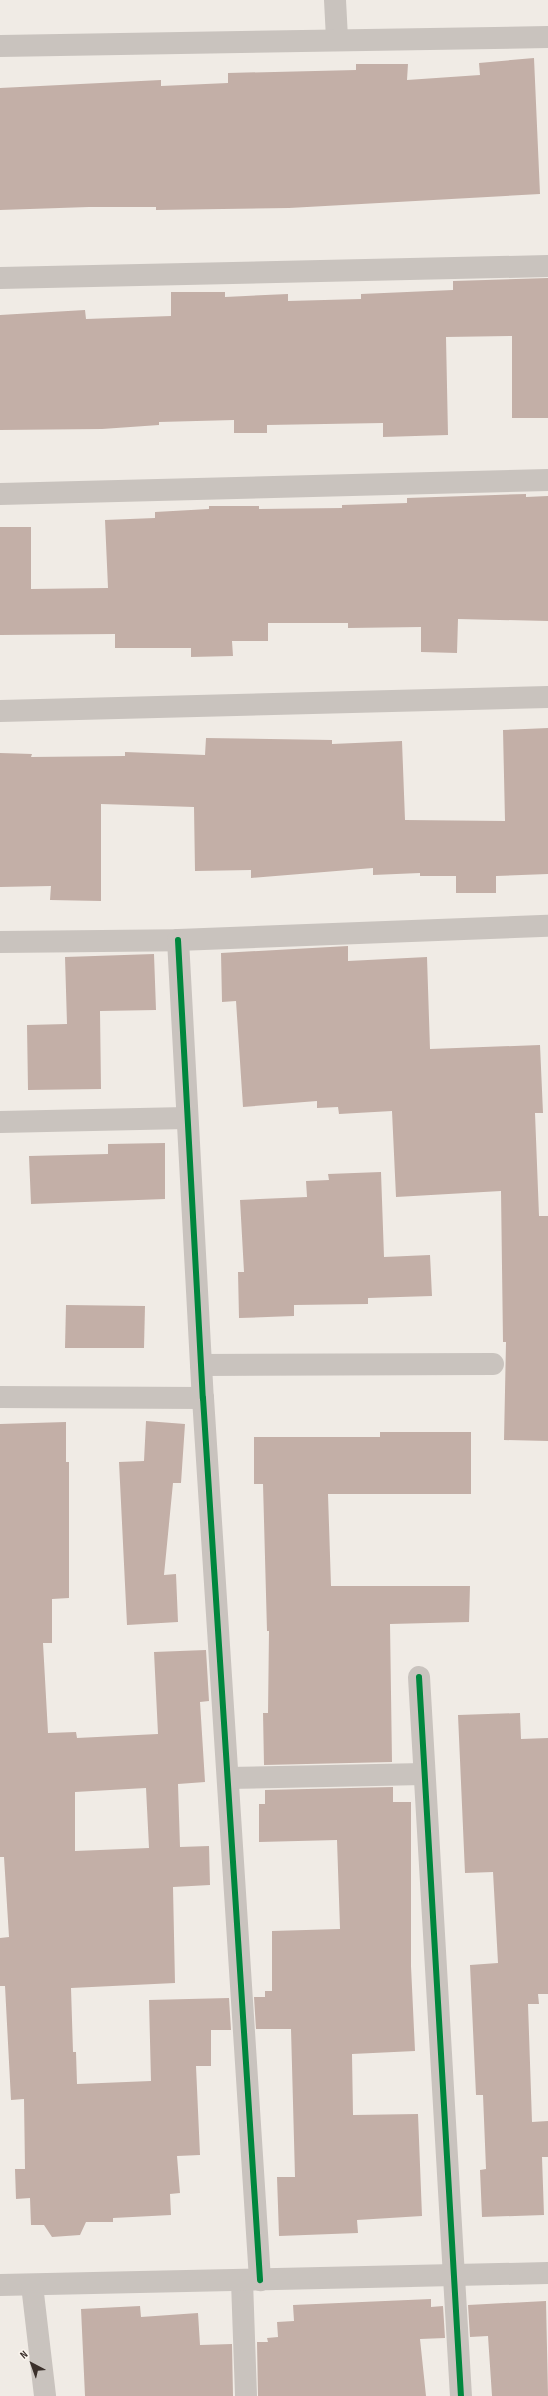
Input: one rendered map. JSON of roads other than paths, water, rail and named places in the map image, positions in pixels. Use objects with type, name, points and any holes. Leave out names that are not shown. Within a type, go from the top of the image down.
[{"type":"street","points":[[335,0],[338,39]]},
{"type":"street","points":[[0,46],[338,39],[548,37]]},
{"type":"street","points":[[0,278],[548,266]]},
{"type":"street","points":[[0,494],[548,480]]},
{"type":"street","points":[[0,711],[548,697]]},
{"type":"street","points":[[0,942],[178,940],[548,926]]},
{"type":"street","points":[[178,940],[186,1118],[228,1778],[251,2280],[246,2396]]},
{"type":"street","points":[[0,1122],[186,1118]]},
{"type":"street","points":[[201,1365],[493,1364]]},
{"type":"street","points":[[0,1397],[203,1398]]},
{"type":"street","points":[[419,1677],[456,2275],[461,2396]]},
{"type":"street","points":[[228,1778],[424,1774]]},
{"type":"street","points":[[0,2285],[548,2272]]},
{"type":"street","points":[[32,2285],[45,2396]]}]
